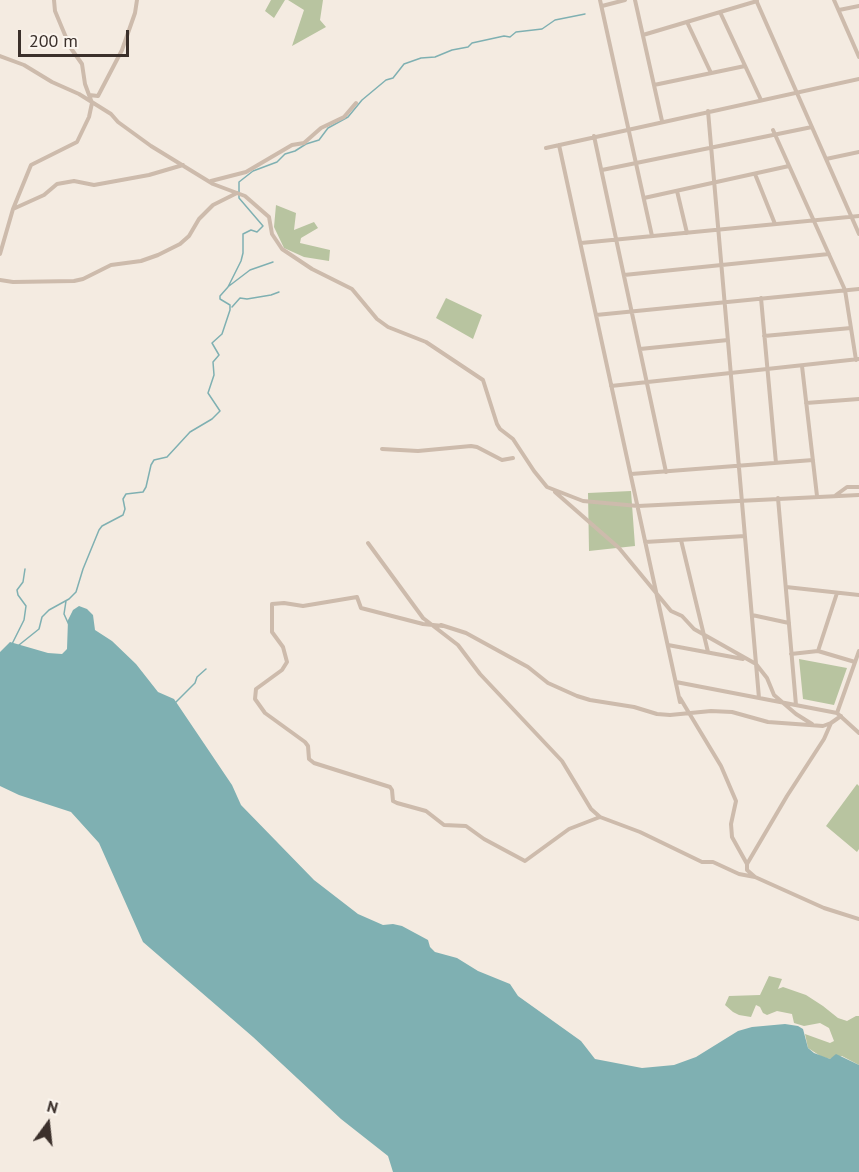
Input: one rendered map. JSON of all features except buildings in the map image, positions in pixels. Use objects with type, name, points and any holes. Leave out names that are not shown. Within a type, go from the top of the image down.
[{"type":"street","points":[[0,254],[13,209],[31,165],[77,142],[89,117],[92,104],[82,64],[70,47],[55,11],[54,0]]},
{"type":"street","points":[[89,95],[97,96],[101,91],[122,50],[135,13],[137,0]]},
{"type":"street","points":[[600,0],[652,236]]},
{"type":"street","points":[[602,6],[625,0]]},
{"type":"street","points":[[635,0],[662,121]]},
{"type":"street","points":[[834,0],[859,57]]},
{"type":"street","points":[[643,34],[757,1],[859,234]]},
{"type":"street","points":[[839,10],[859,6]]},
{"type":"street","points":[[720,12],[761,100]]},
{"type":"street","points":[[687,22],[711,73]]},
{"type":"street","points":[[0,56],[24,64],[52,82],[80,94],[92,104],[111,114],[151,146],[210,182],[245,196],[268,218],[272,234],[282,249],[312,269],[352,288],[377,319],[388,327],[426,342],[483,380],[500,429],[513,439],[534,471],[548,486],[619,548],[671,611],[682,616],[694,629],[721,646],[756,663],[767,678],[774,694],[813,725]]},
{"type":"street","points":[[654,85],[745,66]]},
{"type":"street","points":[[546,148],[859,79]]},
{"type":"street","points":[[210,182],[246,172],[292,145],[304,143],[321,128],[344,117],[356,103]]},
{"type":"street","points":[[708,111],[759,698]]},
{"type":"street","points":[[602,170],[711,148],[774,132],[812,127]]},
{"type":"street","points":[[611,386],[858,360],[845,290],[774,132]]},
{"type":"street","points":[[594,136],[666,472]]},
{"type":"street","points":[[559,145],[679,700],[690,713],[721,766],[736,801],[731,824],[732,837],[747,864],[747,870],[755,877]]},
{"type":"street","points":[[826,159],[859,152]]},
{"type":"street","points":[[13,209],[44,195],[57,184],[69,181],[94,185],[149,175],[183,165]]},
{"type":"street","points":[[643,198],[789,166]]},
{"type":"street","points":[[755,174],[776,224]]},
{"type":"street","points":[[677,190],[687,233]]},
{"type":"street","points":[[1,282],[83,279],[111,266],[141,261],[158,255],[180,244],[189,236],[199,219],[213,205],[238,193]]},
{"type":"street","points":[[580,243],[859,216]]},
{"type":"street","points":[[624,274],[829,254]]},
{"type":"street","points":[[596,315],[859,289]]},
{"type":"street","points":[[761,298],[776,463]]},
{"type":"street","points":[[764,336],[851,327]]},
{"type":"street","points":[[640,349],[728,340]]},
{"type":"street","points":[[802,366],[817,496]]},
{"type":"street","points":[[806,404],[859,399]]},
{"type":"street","points":[[382,449],[417,452],[471,446],[502,460],[513,458]]},
{"type":"street","points":[[631,474],[813,460]]},
{"type":"street","points":[[548,486],[583,501],[638,506],[859,495]]},
{"type":"street","points":[[836,495],[847,488],[859,487]]},
{"type":"street","points":[[778,498],[796,705]]},
{"type":"street","points":[[645,542],[745,536]]},
{"type":"street","points":[[681,540],[708,652]]},
{"type":"street","points":[[368,543],[423,618],[458,645],[480,674],[562,761],[591,809],[600,817],[640,832],[702,862],[713,862],[739,874],[755,877],[824,908],[859,919]]},
{"type":"street","points":[[786,587],[859,595]]},
{"type":"street","points":[[818,651],[837,593]]},
{"type":"street","points":[[443,626],[423,624],[361,608],[357,597],[303,606],[272,604],[272,632],[283,647],[287,662],[282,669],[256,689],[255,699],[265,713],[305,742],[308,746],[309,759],[314,763],[390,787],[393,801],[426,811],[444,825],[466,826],[484,839],[525,861],[569,829],[600,817]]},
{"type":"street","points":[[752,615],[789,623]]},
{"type":"street","points":[[423,618],[466,633],[528,667],[548,683],[577,696],[657,714],[732,712],[760,722],[823,726],[831,723]]},
{"type":"street","points":[[668,645],[748,660]]},
{"type":"street","points":[[791,654],[818,651],[855,662]]},
{"type":"street","points":[[747,864],[824,739],[831,723],[839,715],[859,651]]},
{"type":"street","points":[[853,669],[859,675]]},
{"type":"street","points":[[676,682],[839,715],[859,733]]},
{"type":"green space","points":[[271,0],[285,0],[274,18],[265,11]]},
{"type":"green space","points":[[288,0],[323,0],[320,20],[326,27],[292,46],[304,10]]},
{"type":"green space","points":[[276,205],[296,213],[294,230],[314,222],[318,228],[301,238],[300,243],[330,250],[329,261],[304,257],[284,248],[274,227]]},
{"type":"green space","points":[[446,298],[482,315],[473,339],[436,318]]},
{"type":"green space","points":[[631,491],[635,546],[589,551],[588,493]]},
{"type":"green space","points":[[799,659],[847,668],[834,705],[803,699]]},
{"type":"green space","points":[[857,784],[859,786],[859,849],[857,852],[826,826]]},
{"type":"green space","points":[[769,976],[782,979],[778,989],[783,987],[806,995],[838,1018],[847,1021],[859,1016],[859,1065],[842,1056],[830,1059],[822,1057],[808,1048],[805,1034],[830,1043],[834,1041],[829,1028],[820,1023],[804,1026],[794,1023],[792,1014],[777,1011],[767,1015],[756,1005],[751,1017],[739,1015],[725,1005],[729,996],[760,995]]},
{"type":"water","points":[[79,606],[87,609],[93,615],[95,630],[112,641],[136,664],[158,692],[174,699],[232,785],[241,805],[314,880],[358,914],[383,925],[402,926],[428,940],[435,952],[457,958],[478,971],[510,984],[518,996],[581,1041],[595,1059],[642,1068],[674,1065],[696,1057],[738,1031],[752,1027],[785,1024],[803,1029],[808,1048],[814,1053],[830,1059],[836,1054],[859,1065],[859,1172],[393,1172],[388,1156],[341,1119],[253,1037],[143,942],[99,843],[71,812],[19,795],[0,786],[0,652],[10,642],[48,653],[62,654],[67,649],[68,620],[73,610]]},
{"type":"waterway","points":[[19,645],[39,629],[42,617],[49,610],[69,599],[76,592],[99,530],[102,526],[123,515],[125,509],[123,499],[126,494],[143,492],[154,460],[167,457],[190,432],[212,419],[220,411],[208,393],[214,375],[213,362],[219,355],[212,343],[222,334],[230,310],[230,305],[220,299],[220,296],[228,287],[241,261],[243,234],[251,230],[257,232],[263,226],[239,198],[239,182],[253,171],[277,162],[285,154],[319,140],[328,128],[348,117],[362,100],[386,80],[393,78],[404,64],[468,47],[472,43],[504,36],[510,37],[516,32],[542,29],[555,20],[585,14]]},
{"type":"waterway","points":[[229,286],[250,270],[273,262]]},
{"type":"waterway","points":[[232,307],[240,298],[247,299],[279,292]]},
{"type":"waterway","points":[[12,644],[24,620],[26,606],[17,590],[23,582],[25,569]]},
{"type":"waterway","points":[[66,601],[64,614],[69,625]]},
{"type":"waterway","points":[[175,703],[206,669]]}]
